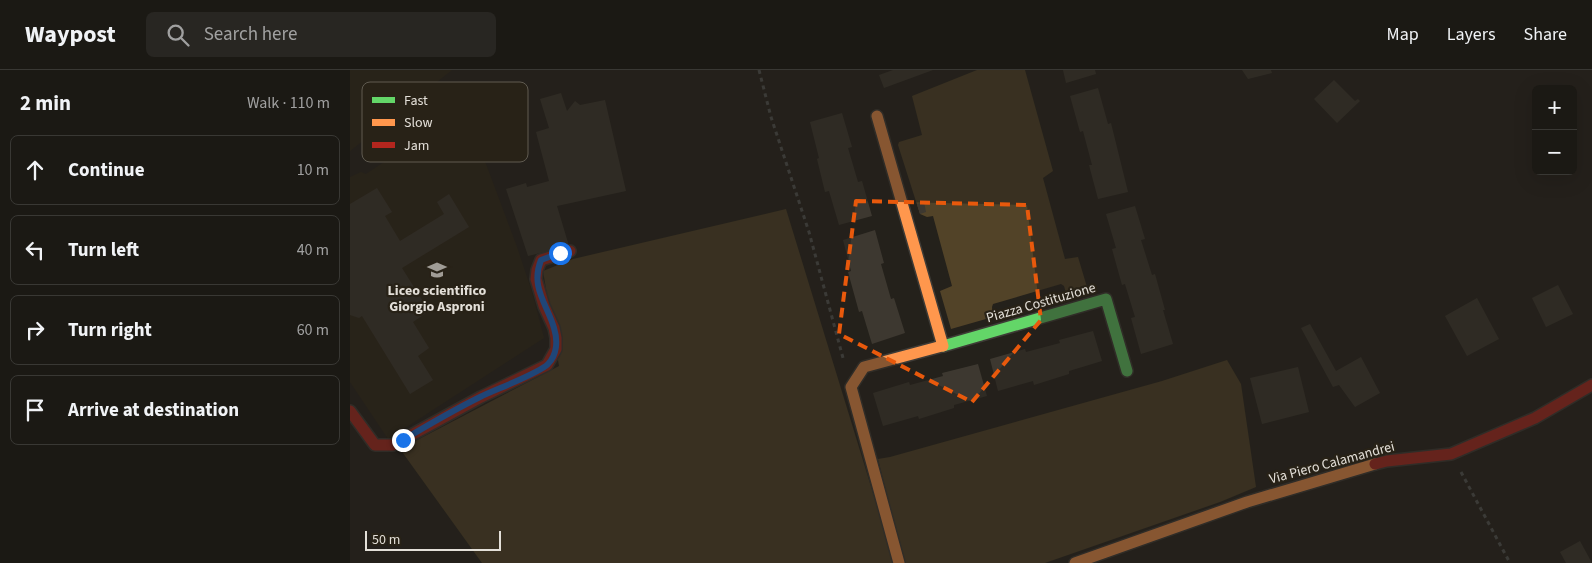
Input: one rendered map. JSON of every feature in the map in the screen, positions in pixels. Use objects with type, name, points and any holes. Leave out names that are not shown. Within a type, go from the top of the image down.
[{"type":"street","points":[[877,116],[942,346]]},
{"type":"street","points":[[350,411],[375,445],[386,446],[403,440],[481,397],[547,365],[556,349],[556,338],[536,279],[537,270],[541,260],[570,251]]},
{"type":"street","name":"Piazza Costituzione","points":[[899,563],[851,387],[864,367],[1106,299],[1127,371]]},
{"type":"street","name":"Via Piero Calamandrei","points":[[1075,563],[1247,502],[1343,473],[1387,461],[1452,454],[1535,418],[1592,385]]},
{"type":"path","points":[[759,70],[809,232],[844,360]]},
{"type":"path","points":[[1452,454],[1510,563]]},
{"type":"highlighted area","points":[[856,201],[1027,205],[1041,320],[972,402],[839,334]]},
{"type":"shaded area","points":[[350,70],[452,70],[437,82],[362,82],[362,141],[350,151]]},
{"type":"shaded area","points":[[977,70],[1025,70],[1053,171],[1043,178],[1065,259],[1078,257],[1087,287],[1086,291],[1067,296],[1064,286],[1061,284],[993,304],[993,317],[951,329],[940,291],[952,286],[933,216],[927,217],[920,214],[898,145],[899,142],[922,135],[912,96]]},
{"type":"shaded area","name":"Liceo scientifico Giorgio Asproni","points":[[384,162],[485,162],[517,247],[532,292],[544,338],[388,439],[350,382],[350,177],[361,172],[366,174]]},
{"type":"shaded area","points":[[786,209],[893,563],[482,563],[400,449],[559,366],[543,271],[573,259]]},
{"type":"shaded area","points":[[1227,360],[1241,384],[1256,487],[1220,502],[1045,563],[904,563],[878,459],[1162,381]]},
{"type":"building","points":[[893,70],[933,70],[884,88],[879,75]]},
{"type":"building","points":[[1063,70],[1095,70],[1096,74],[1066,83]]},
{"type":"building","points":[[1242,70],[1271,70],[1272,73],[1248,79]]},
{"type":"building","points":[[1334,80],[1355,101],[1358,99],[1360,101],[1337,123],[1314,99]]},
{"type":"building","points":[[1098,88],[1108,124],[1111,123],[1128,192],[1098,199],[1083,131],[1080,132],[1070,96]]},
{"type":"building","points":[[561,93],[567,111],[575,101],[580,105],[605,100],[626,191],[557,206],[569,246],[528,256],[506,189],[526,183],[527,187],[549,181],[536,132],[549,128],[540,99]]},
{"type":"building","points":[[842,113],[852,147],[848,148],[858,182],[862,181],[872,216],[839,225],[829,191],[825,192],[810,122]]},
{"type":"building","points":[[377,188],[392,212],[385,216],[400,241],[444,214],[437,202],[449,194],[469,227],[402,268],[429,311],[413,322],[429,348],[418,356],[433,380],[410,394],[362,316],[359,318],[350,315],[350,204]]},
{"type":"building","points":[[924,202],[926,212],[920,214],[917,204]]},
{"type":"building","points":[[1135,206],[1145,239],[1141,240],[1152,275],[1155,274],[1173,344],[1141,354],[1131,318],[1135,317],[1125,284],[1122,285],[1112,249],[1116,248],[1106,214]]},
{"type":"building","points":[[875,230],[884,263],[881,264],[891,299],[894,298],[905,333],[872,344],[862,311],[859,312],[848,272],[851,271],[843,240]]},
{"type":"building","points":[[1558,285],[1573,314],[1546,327],[1532,298]]},
{"type":"building","points":[[1477,298],[1499,339],[1467,356],[1445,316]]},
{"type":"building","points":[[1310,324],[1336,371],[1361,357],[1380,393],[1355,407],[1339,385],[1333,387],[1301,328]]},
{"type":"building","points":[[1093,331],[1102,361],[1069,371],[1069,374],[1034,385],[1033,381],[998,391],[990,359],[1025,349],[1026,352],[1060,343],[1059,340]]},
{"type":"building","points":[[978,364],[987,396],[954,405],[954,408],[919,419],[918,416],[883,426],[873,393],[909,382],[910,385],[943,376],[942,373]]},
{"type":"building","points":[[1298,367],[1309,412],[1262,424],[1250,378]]},
{"type":"building","points":[[1580,541],[1592,563],[1566,563],[1560,552]]},
{"type":"traffic: fast","points":[[943,346],[1106,299],[1127,371]]},
{"type":"traffic: slow","points":[[877,116],[943,346]]},
{"type":"traffic: slow","points":[[899,563],[851,387],[864,367],[942,346]]},
{"type":"traffic: slow","points":[[1075,563],[1247,502],[1375,464]]},
{"type":"traffic: jam","points":[[350,411],[375,445],[393,445],[481,397],[547,365],[556,349],[556,338],[536,279],[537,270],[541,260],[570,251]]},
{"type":"traffic: jam","points":[[1375,464],[1451,454],[1535,418],[1592,385]]},
{"type":"place","name":"Liceo scientifico Giorgio Asproni","points":[[437,270]]},
{"type":"route","points":[[403,440],[452,412],[547,365],[556,349],[556,338],[536,279],[537,270],[541,260],[560,253]]}]
